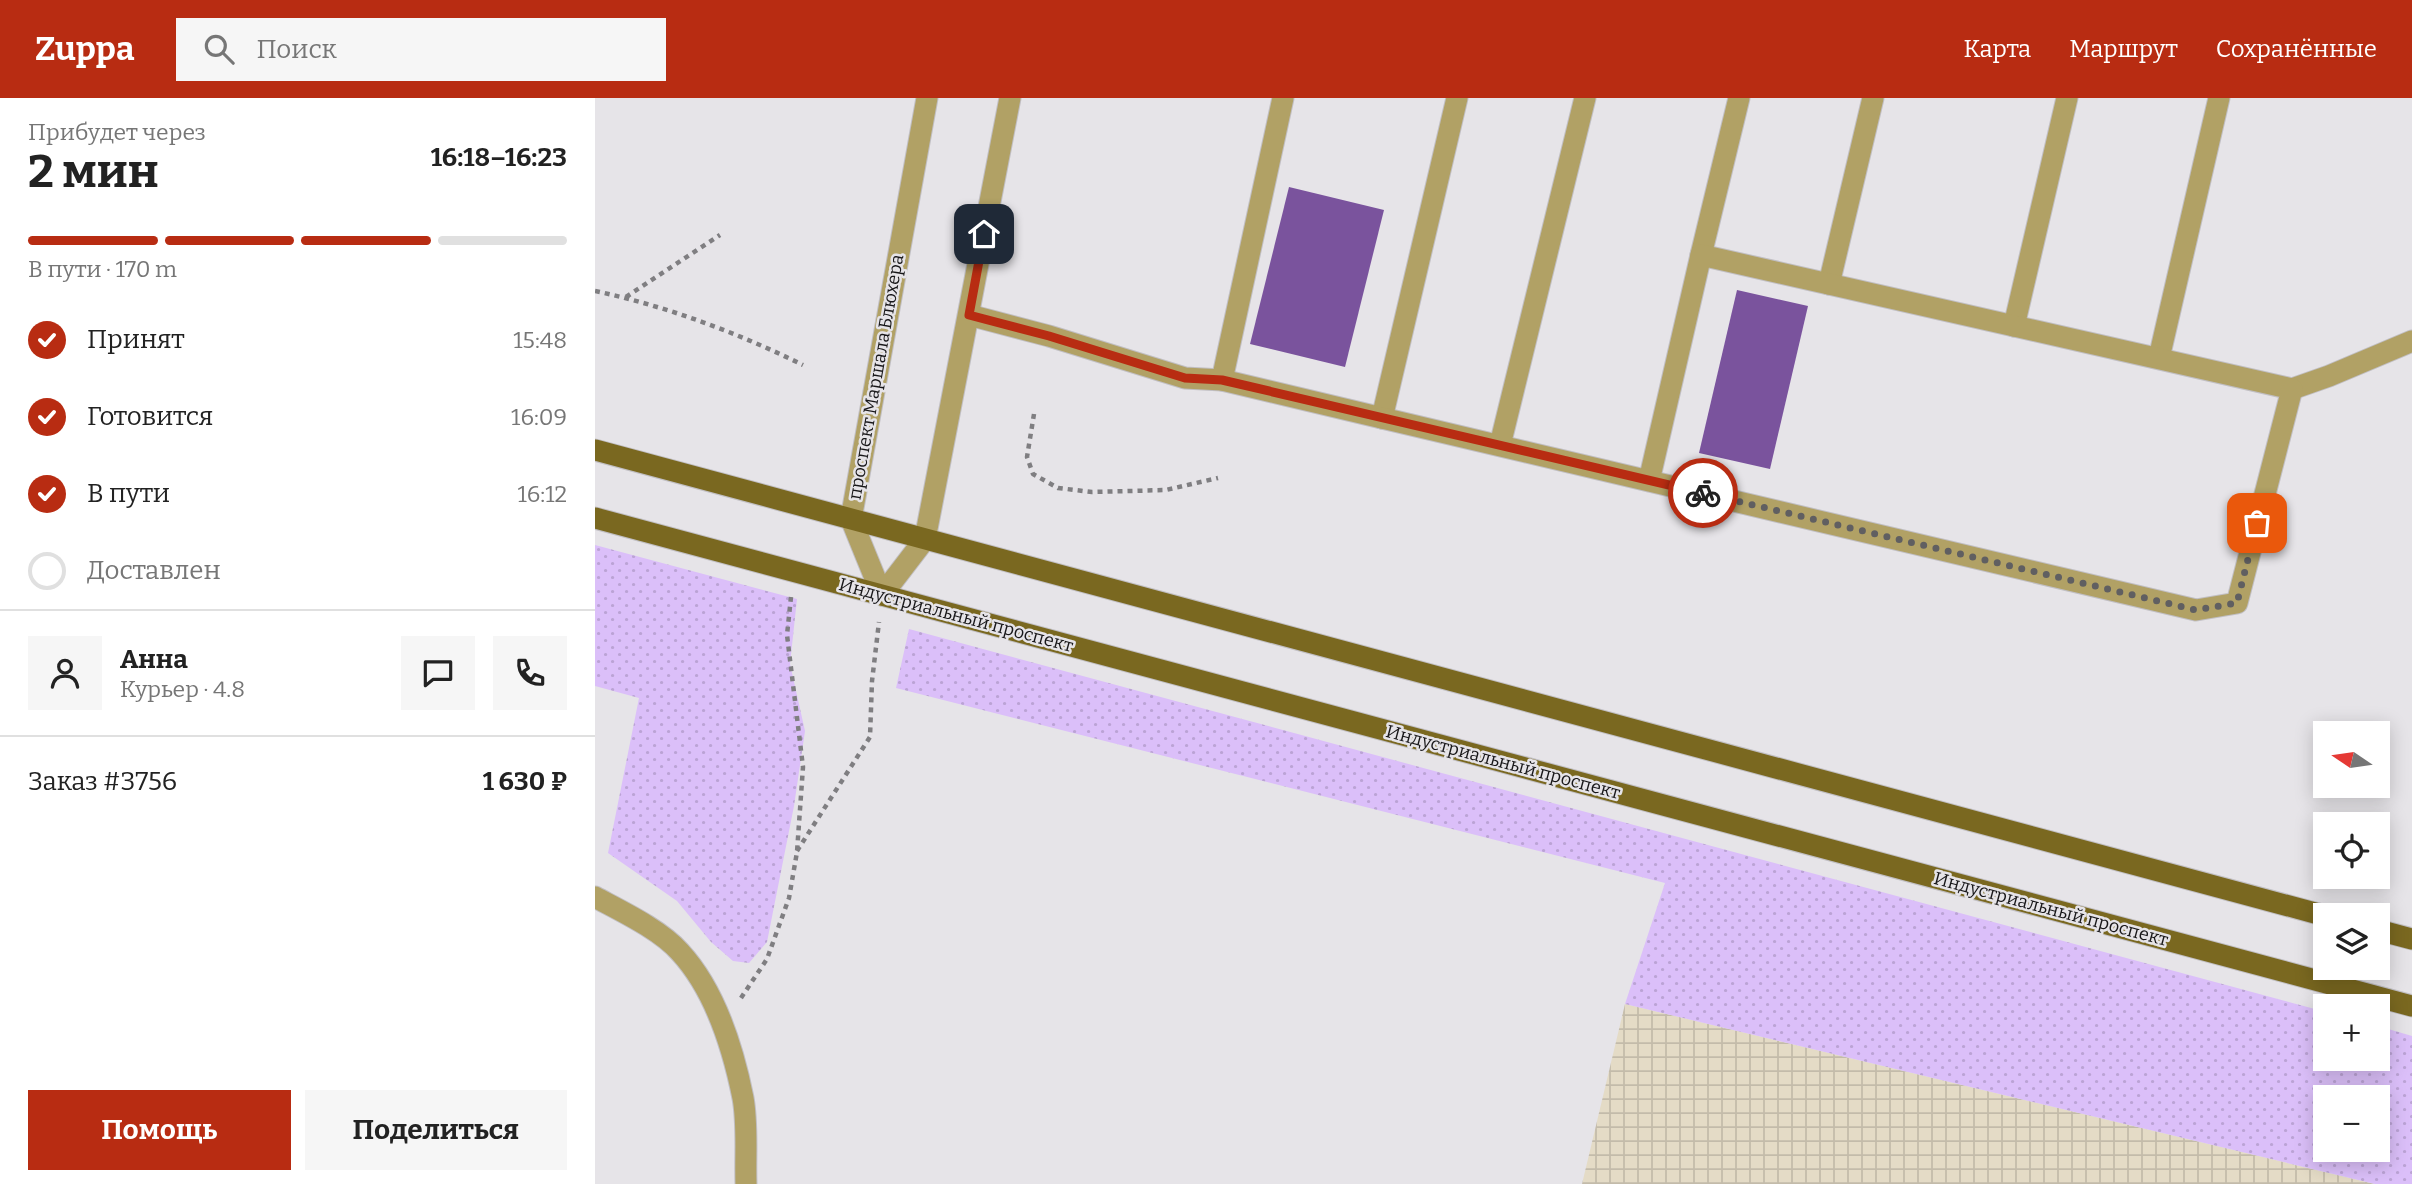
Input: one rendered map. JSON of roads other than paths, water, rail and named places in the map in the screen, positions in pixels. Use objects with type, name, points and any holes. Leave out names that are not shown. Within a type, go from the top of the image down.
[{"type":"main road","points":[[595,450],[2313,913]]},
{"type":"main road","name":"Индустриальный проспект","points":[[595,518],[2412,1006]]},
{"type":"main road","points":[[2390,933],[2412,939]]},
{"type":"street","name":"проспект Маршала Блюхера","points":[[882,595],[851,519],[927,98]]},
{"type":"street","points":[[882,595],[925,539],[1010,98]]},
{"type":"street","points":[[1222,380],[1283,98]]},
{"type":"street","points":[[1382,418],[1457,98]]},
{"type":"street","points":[[1500,445],[1585,98]]},
{"type":"street","points":[[1649,481],[1739,98]]},
{"type":"street","points":[[1829,284],[1873,98]]},
{"type":"street","points":[[2014,326],[2067,98]]},
{"type":"street","points":[[2158,358],[2219,98]]},
{"type":"street","points":[[1701,255],[2291,388],[2329,376],[2412,341]]},
{"type":"street","points":[[969,315],[1049,336],[1185,378],[1222,380],[2196,610],[2237,603],[2291,388]]},
{"type":"street","points":[[595,897],[636,919],[680,951],[707,989],[721,1023],[743,1100],[746,1184]]}]
